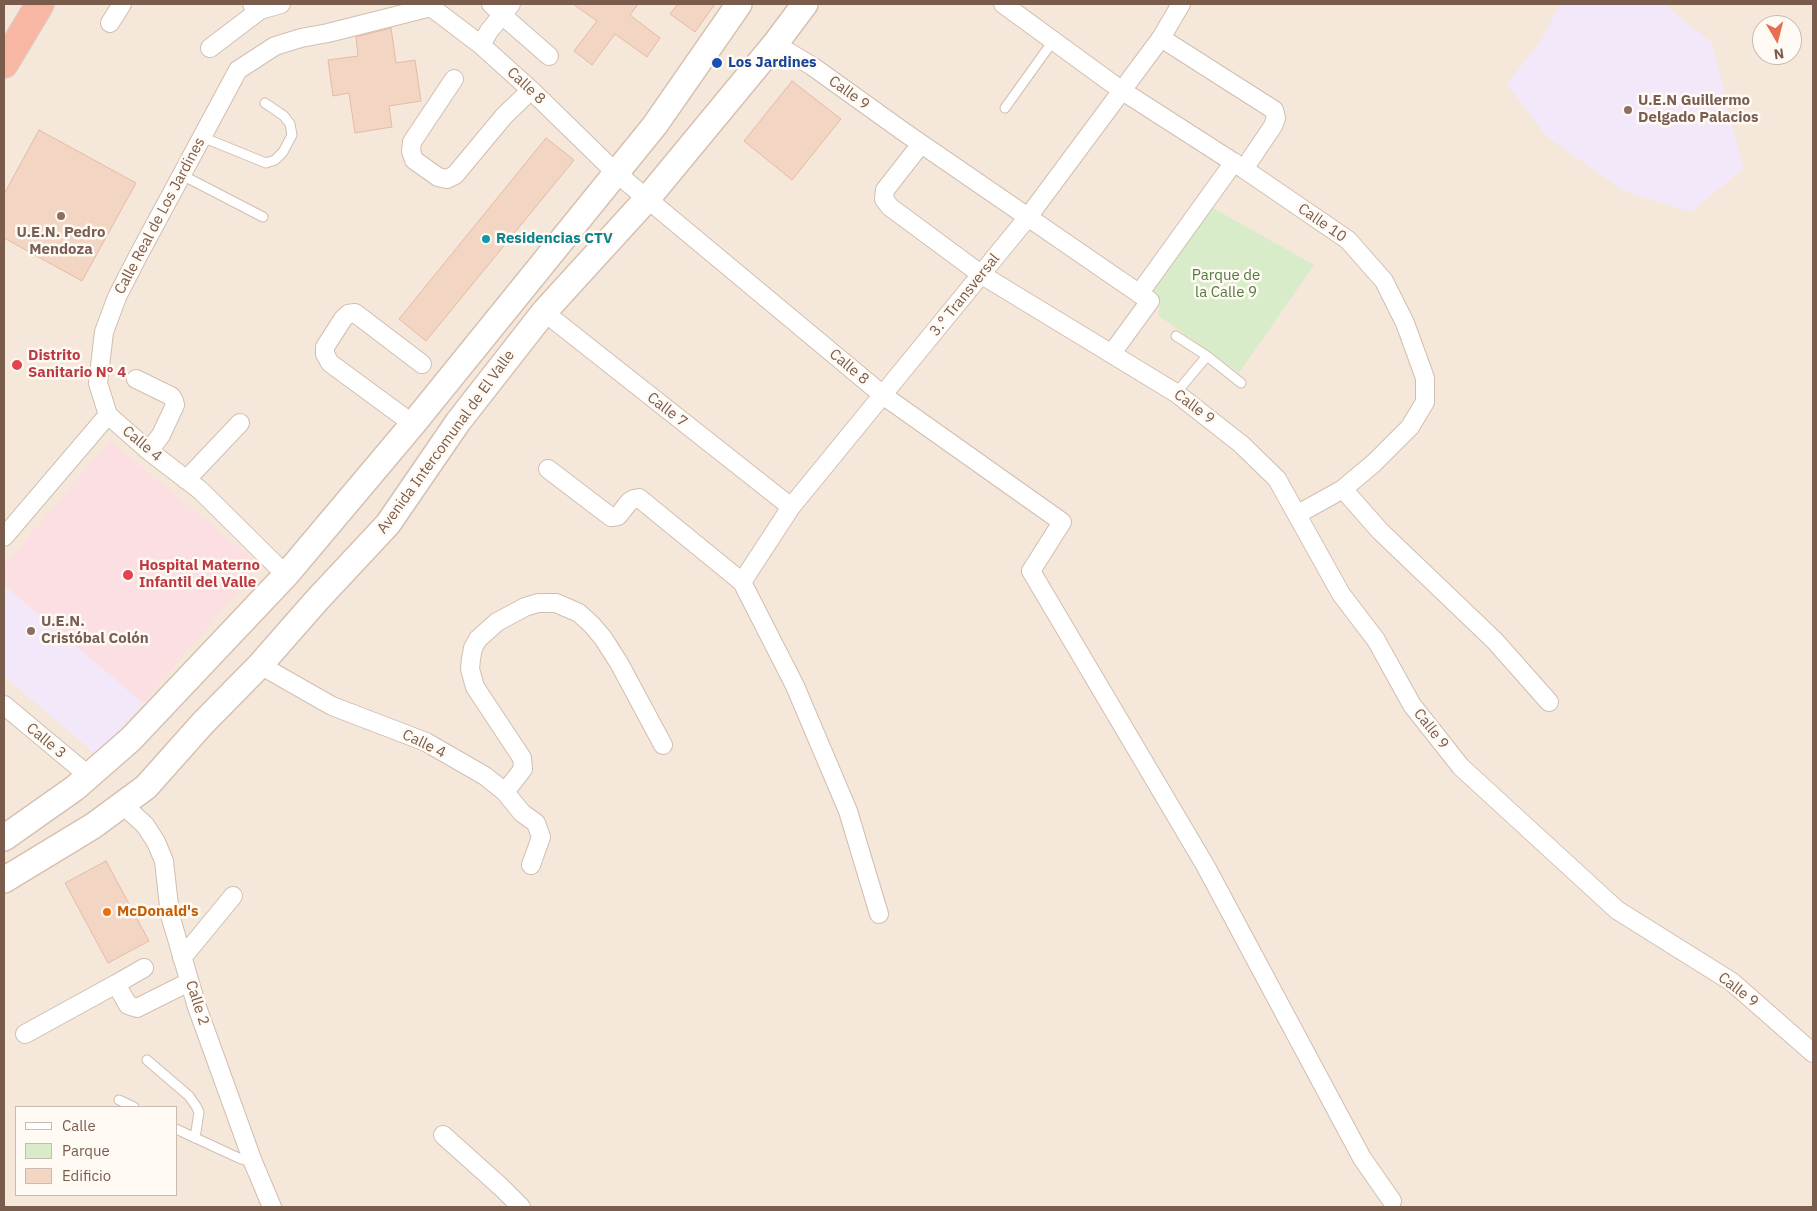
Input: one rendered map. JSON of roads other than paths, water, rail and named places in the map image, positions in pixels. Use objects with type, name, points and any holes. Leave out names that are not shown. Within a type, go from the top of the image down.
[{"type":"highway","points":[[4,64],[40,4]]},
{"type":"main road","points":[[4,838],[44,811],[89,776],[131,739],[286,575],[413,424],[615,172],[655,125],[739,4]]},
{"type":"main road","name":"Avenida Intercomunal de El Valle","points":[[4,880],[93,826],[146,787],[203,723],[260,665],[388,524],[458,422],[544,312],[647,198],[775,44],[805,4]]},
{"type":"street","points":[[110,23],[122,4]]},
{"type":"street","points":[[210,48],[256,7],[281,4]]},
{"type":"street","name":"Calle 10","points":[[1003,4],[1122,90],[1348,240],[1384,281],[1405,323],[1425,378],[1426,402],[1410,427],[1374,463],[1343,489],[1298,514]]},
{"type":"street","name":"3.° Transversal","points":[[742,582],[791,507],[884,396],[1028,217],[1161,38],[1181,4]]},
{"type":"street","name":"Calle 8","points":[[432,5],[481,45],[531,90],[615,172],[884,396],[1062,522],[1031,571],[1205,865],[1362,1158],[1392,1201]]},
{"type":"street","name":"Calle Real de Los Jardines","points":[[108,415],[98,383],[104,332],[117,297],[238,70],[275,46],[432,5]]},
{"type":"street","points":[[481,45],[501,8],[549,56]]},
{"type":"street","points":[[1112,353],[1150,301],[1139,294],[1239,166],[1273,126],[1276,118],[1274,110],[1161,38]]},
{"type":"street","name":"Calle 9","points":[[775,44],[812,66],[921,144],[1139,294]]},
{"type":"street","points":[[454,79],[412,142],[411,151],[414,160],[438,177],[447,179],[455,175],[504,116],[531,90]]},
{"type":"street","name":"Calle 9","points":[[921,144],[885,190],[884,199],[890,207],[982,275],[1176,393],[1241,444],[1277,479],[1341,594],[1376,640],[1412,704],[1461,766],[1617,910],[1732,982],[1813,1053]]},
{"type":"street","name":"Calle 7","points":[[544,312],[791,507]]},
{"type":"street","points":[[413,424],[330,362],[325,354],[325,347],[343,319],[348,314],[355,313],[422,364]]},
{"type":"street","points":[[136,379],[171,396],[175,406],[161,435],[149,451]]},
{"type":"street","points":[[4,537],[108,415]]},
{"type":"street","name":"Calle 4","points":[[108,415],[149,451],[200,490],[286,575]]},
{"type":"street","points":[[186,480],[240,423]]},
{"type":"street","points":[[548,469],[611,517],[618,516],[629,502],[639,498],[742,582],[796,686],[844,802],[879,914]]},
{"type":"street","points":[[1343,489],[1380,531],[1495,642],[1549,702]]},
{"type":"street","points":[[505,792],[523,769],[522,758],[475,687],[470,669],[471,659],[473,648],[478,639],[497,622],[538,603],[556,603],[579,613],[592,625],[619,663],[663,745]]},
{"type":"street","name":"Calle 4","points":[[260,665],[332,706],[426,742],[485,776],[505,792],[522,813],[536,823],[541,837],[531,865]]},
{"type":"street","name":"Calle 3","points":[[4,705],[89,776]]},
{"type":"street","name":"Calle 2","points":[[122,805],[145,825],[156,842],[164,861],[170,915],[189,982],[253,1162],[272,1207]]},
{"type":"street","points":[[182,958],[233,896]]},
{"type":"street","points":[[25,1034],[144,968]]},
{"type":"street","points":[[116,984],[128,1005],[137,1008],[189,982]]},
{"type":"street","points":[[443,1135],[521,1207]]},
{"type":"lane","points":[[1005,108],[1053,41]]},
{"type":"lane","points":[[202,137],[266,163],[275,160],[283,152],[292,136],[290,124],[284,116],[265,103]]},
{"type":"lane","points":[[182,174],[264,217]]},
{"type":"lane","points":[[1176,336],[1207,356],[1241,383]]},
{"type":"lane","points":[[1176,393],[1207,356]]},
{"type":"lane","points":[[147,1060],[189,1096],[196,1106],[199,1112],[195,1138]]},
{"type":"lane","points":[[119,1100],[132,1106]]},
{"type":"lane","points":[[178,1130],[253,1162]]},
{"type":"place","name":"Los Jardines","points":[[717,63]]},
{"type":"place","name":"U.E.N Guillermo Delgado Palacios","points":[[1628,110]]},
{"type":"place","name":"U.E.N. Pedro Mendoza","points":[[61,216]]},
{"type":"place","name":"Residencias CTV","points":[[486,239]]},
{"type":"place","name":"Distrito Sanitario N° 4","points":[[17,365]]},
{"type":"place","name":"Hospital Materno Infantil del Valle","points":[[128,575]]},
{"type":"place","name":"U.E.N. Cristóbal Colón","points":[[31,631]]},
{"type":"place","name":"McDonald's","points":[[107,912]]},
{"type":"park label","name":"Parque de la Calle 9","points":[[1226,284]]}]
